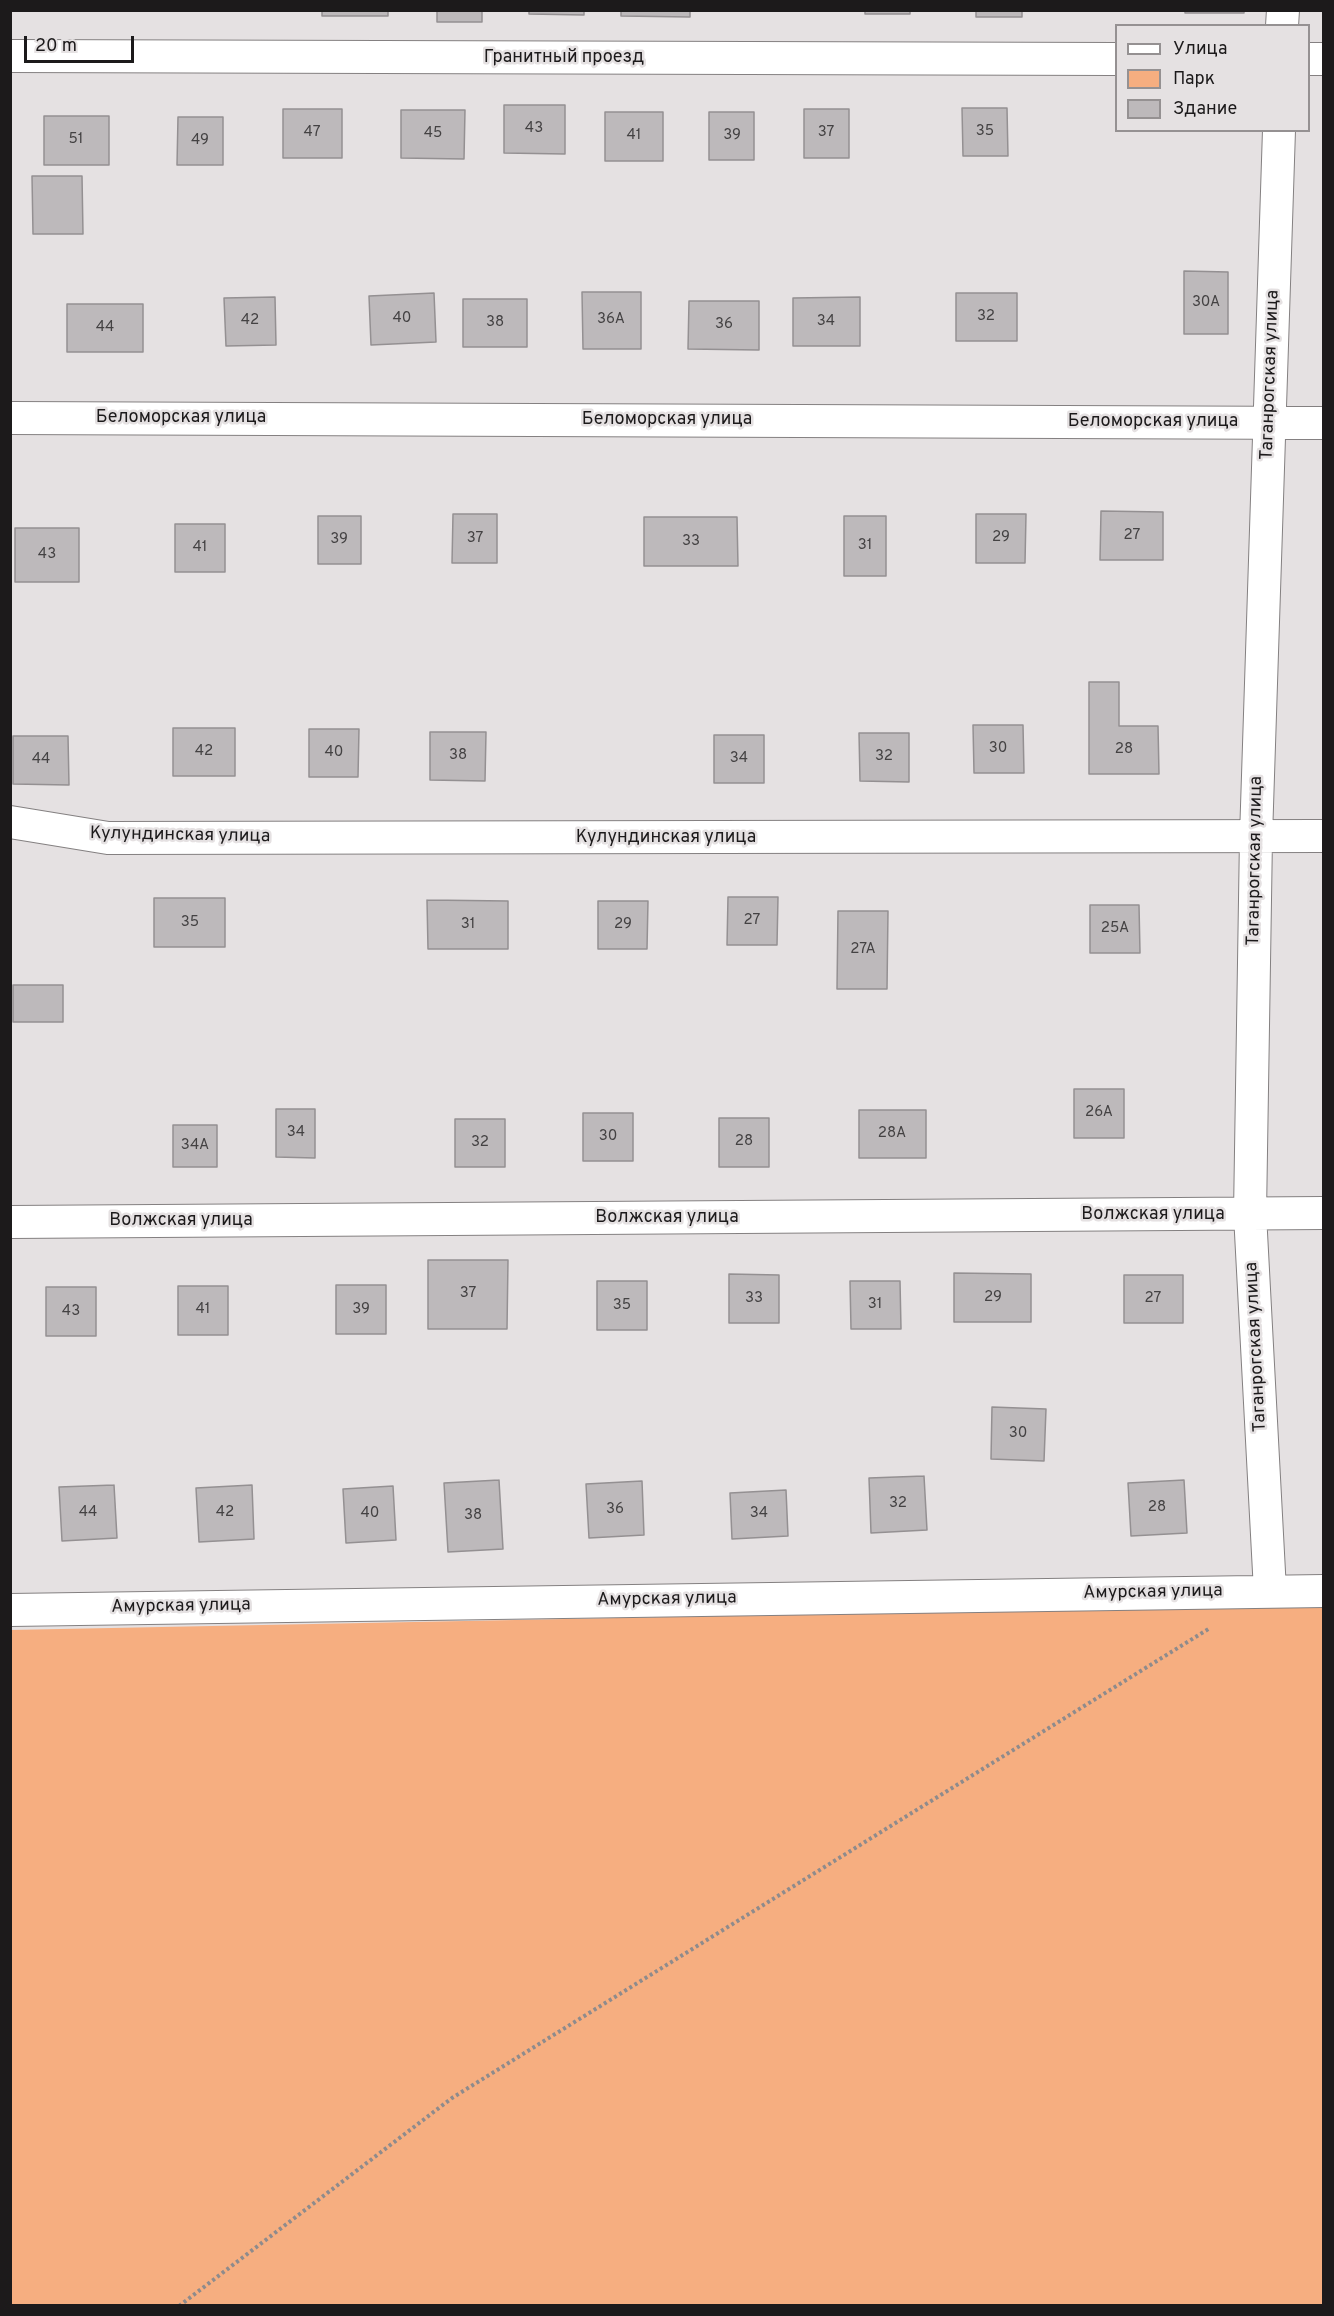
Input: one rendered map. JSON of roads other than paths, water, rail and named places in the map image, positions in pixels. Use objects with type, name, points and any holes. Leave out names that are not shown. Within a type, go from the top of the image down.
[{"type":"street","name":"Гранитный проезд","points":[[10,56],[1115,59]]},
{"type":"street","name":"Таганрогская улица","points":[[1270,1591],[1250,1214],[1256,837],[1279,132]]},
{"type":"street","name":"Беломорская улица","points":[[10,418],[1323,423]]},
{"type":"street","name":"Кулундинская улица","points":[[10,822],[108,838],[1323,836]]},
{"type":"street","name":"Волжская улица","points":[[10,1222],[1323,1213]]},
{"type":"street","name":"Амурская улица","points":[[10,1610],[1323,1591]]}]
